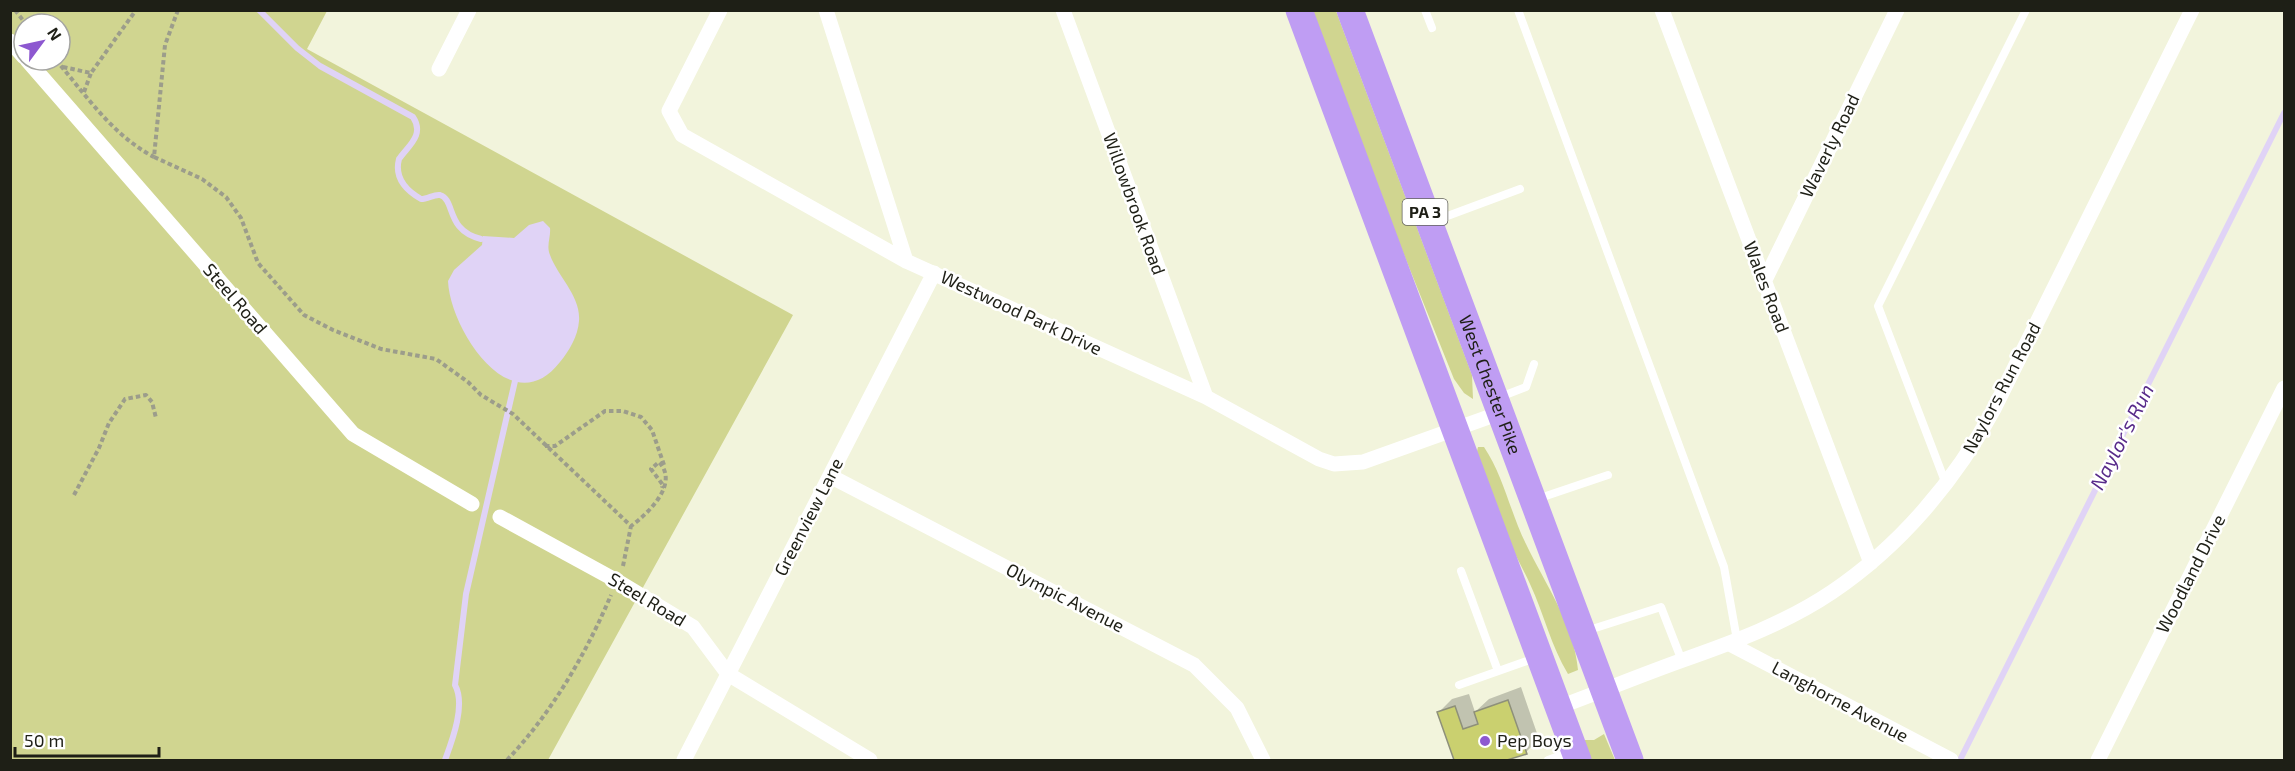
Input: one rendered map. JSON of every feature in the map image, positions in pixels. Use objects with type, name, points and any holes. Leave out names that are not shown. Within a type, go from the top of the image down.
[{"type":"highway","name":"PA 3","points":[[1299,10],[1576,755]]},
{"type":"highway","name":"West Chester Pike","points":[[1356,12],[1429,223],[1630,760]]},
{"type":"street","points":[[439,69],[469,10]]},
{"type":"street","name":"Westwood Park Drive","points":[[720,10],[669,111],[682,135],[906,261],[1206,398],[1319,459],[1334,464],[1363,462],[1455,429],[1497,405]]},
{"type":"street","points":[[826,10],[906,261]]},
{"type":"street","name":"Willowbrook Road","points":[[1063,10],[1206,398]]},
{"type":"street","name":"Wales Road","points":[[1662,10],[1871,563]]},
{"type":"street","name":"Waverly Road","points":[[1764,282],[1896,10]]},
{"type":"street","name":"Naylors Run Road","points":[[1558,707],[1733,643],[1831,593],[1871,563],[1908,528],[1973,448],[1994,410],[2192,10]]},
{"type":"street","name":"Steel Road","points":[[37,72],[353,434],[472,504]]},
{"type":"street","name":"Greenview Lane","points":[[684,760],[934,273]]},
{"type":"street","name":"Woodland Drive","points":[[2098,760],[2284,388]]},
{"type":"street","name":"Olympic Avenue","points":[[830,476],[1194,666],[1237,708],[1263,760]]},
{"type":"street","name":"Steel Road","points":[[500,517],[617,581],[693,627],[728,674],[870,760]]},
{"type":"street","name":"Langhorne Avenue","points":[[1733,643],[1949,760]]},
{"type":"lane","points":[[1425,10],[1432,28]]},
{"type":"lane","points":[[1518,10],[1724,567],[1733,643]]},
{"type":"lane","points":[[1946,484],[1878,306],[2026,10]]},
{"type":"lane","points":[[1429,223],[1520,189]]},
{"type":"lane","points":[[1497,405],[1526,387],[1534,364]]},
{"type":"lane","points":[[1533,500],[1608,475]]},
{"type":"lane","points":[[1461,571],[1498,671]]},
{"type":"lane","points":[[1582,632],[1661,607],[1682,661]]},
{"type":"lane","points":[[1459,685],[1540,657]]},
{"type":"lane","points":[[1548,760],[1576,755]]},
{"type":"path","points":[[84,93],[91,74],[136,10]]},
{"type":"path","points":[[154,157],[165,45],[178,10]]},
{"type":"path","points":[[72,69],[91,74]]},
{"type":"path","points":[[66,72],[130,145],[202,179],[226,197],[241,218],[258,262],[304,315],[333,330],[381,349],[436,359],[468,382],[480,395],[513,414],[545,446],[593,487],[631,526]]},
{"type":"path","points":[[74,495],[99,448],[109,423],[125,399],[146,396],[152,402],[156,418]]},
{"type":"path","points":[[507,760],[520,747],[561,691],[599,623],[624,565],[631,526],[650,512],[667,481],[666,469],[652,430],[641,417],[623,411],[605,411],[555,446],[545,446]]},
{"type":"path","points":[[662,488],[663,485],[651,469],[659,462],[666,469]]},
{"type":"green space","points":[[10,11],[327,11],[307,49],[793,315],[548,760],[11,760]]},
{"type":"green space","points":[[1306,11],[1336,11],[1472,375],[1473,399],[1464,393],[1454,379]]},
{"type":"green space","points":[[1478,447],[1484,447],[1491,458],[1520,532],[1565,620],[1578,670],[1568,674],[1557,652],[1535,595],[1487,495],[1477,460]]},
{"type":"green space","points":[[1604,734],[1615,760],[1587,760],[1580,740],[1594,740]]},
{"type":"shaded area","points":[[543,221],[550,228],[548,248],[550,255],[573,295],[579,312],[579,321],[572,343],[560,362],[541,379],[522,383],[504,377],[486,363],[471,344],[459,323],[451,301],[448,281],[454,270],[482,245],[483,236],[514,238],[529,225]]},
{"type":"building","name":"Pep Boys","points":[[1508,700],[1527,754],[1507,760],[1454,760],[1437,712],[1455,706],[1463,729],[1478,724],[1474,712]]},
{"type":"waterway","points":[[259,10],[297,48],[320,66],[413,117],[416,123],[416,135],[399,159],[400,178],[411,192],[421,199],[438,195],[445,198],[456,222],[462,229],[481,239]]},
{"type":"waterway","name":"Naylor's Run","points":[[1960,760],[2284,113]]},
{"type":"waterway","points":[[445,760],[459,713],[458,693],[455,685],[466,594],[515,381]]},
{"type":"place","name":"Pep Boys","points":[[1485,741]]}]
